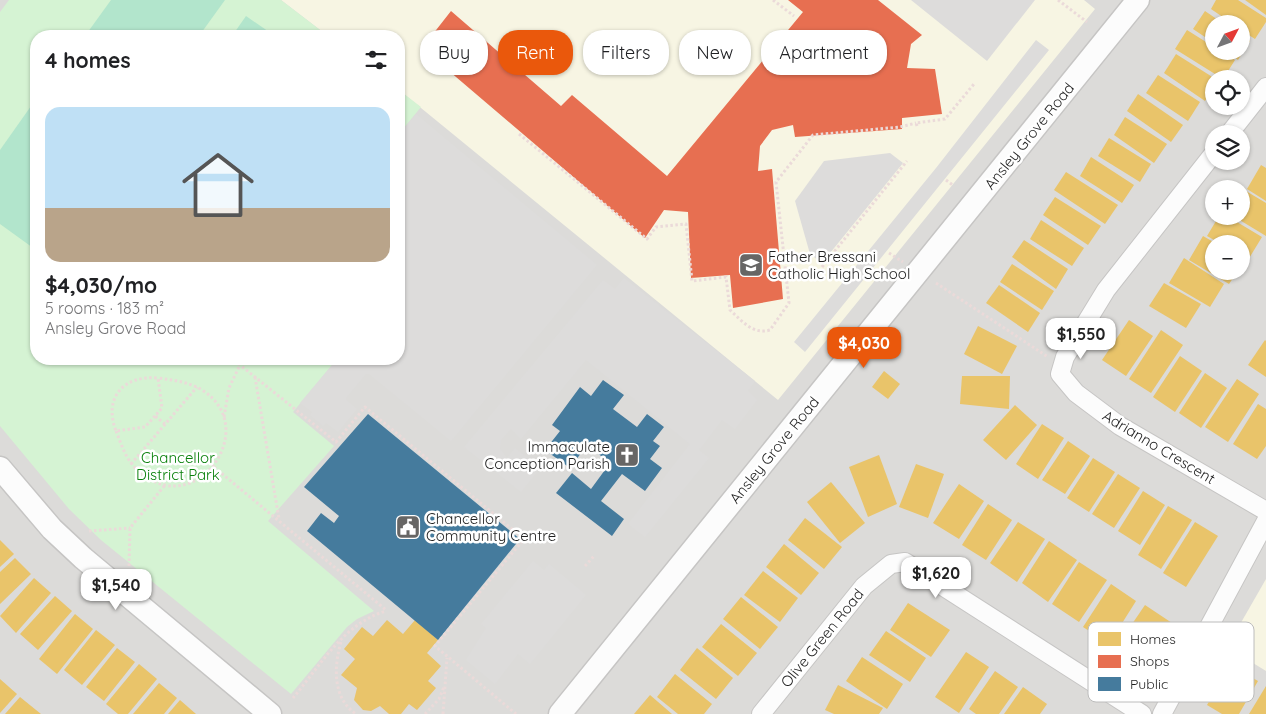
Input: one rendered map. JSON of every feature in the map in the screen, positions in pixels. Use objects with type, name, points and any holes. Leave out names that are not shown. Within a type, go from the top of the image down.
[{"type":"street","name":"Ansley Grove Road","points":[[560,714],[1138,0]]},
{"type":"street","points":[[1236,125],[1266,87]]},
{"type":"street","name":"Adrianno Crescent","points":[[1205,164],[1106,290],[1065,357],[1060,374],[1076,393],[1120,426],[1266,511]]},
{"type":"street","points":[[0,468],[52,529],[83,558],[270,714]]},
{"type":"street","points":[[1212,622],[1266,521]]},
{"type":"street","name":"Olive Green Road","points":[[761,714],[864,586],[890,564],[905,562],[1088,679]]},
{"type":"street","name":"Olive Green Road","points":[[1123,702],[1142,714]]},
{"type":"street","points":[[1162,714],[1168,702]]},
{"type":"path","points":[[773,0],[794,16]]},
{"type":"path","points":[[1058,0],[1087,22]]},
{"type":"path","points":[[519,134],[647,239],[656,227],[686,224],[692,281],[726,277],[730,310],[753,329],[762,332],[770,330],[789,303],[776,182],[812,136],[900,127],[945,119],[974,84]]},
{"type":"path","points":[[822,267],[907,161]]},
{"type":"path","points":[[946,180],[954,186]]},
{"type":"path","points":[[889,253],[904,263]]},
{"type":"path","points":[[936,283],[1048,357]]},
{"type":"path","points":[[224,417],[210,396],[197,387],[158,378],[137,378],[121,389],[111,408],[116,431],[132,464],[149,479],[165,485],[192,482],[214,467],[223,450],[224,417],[229,388],[240,365],[336,442],[365,407],[524,539],[435,646],[516,714]]},
{"type":"path","points":[[255,376],[279,520]]},
{"type":"path","points":[[116,431],[145,427],[162,408],[158,378]]},
{"type":"path","points":[[132,464],[197,387]]},
{"type":"path","points":[[155,416],[165,424]]},
{"type":"path","points":[[214,467],[386,610],[369,616],[354,626],[294,698]]},
{"type":"path","points":[[129,566],[130,528],[165,485]]},
{"type":"path","points":[[89,531],[130,528]]},
{"type":"path","points":[[585,566],[595,555]]},
{"type":"path","points":[[341,640],[335,676],[341,696],[356,714]]},
{"type":"path","points":[[443,714],[447,657]]},
{"type":"path","points":[[424,714],[439,699],[446,684]]},
{"type":"shaded area","points":[[0,0],[1266,0],[1266,714],[0,714]]},
{"type":"shaded area","name":"Father Bressani Catholic High School","points":[[281,0],[1084,0],[1095,9],[778,400],[405,95],[405,30],[320,30]]},
{"type":"shaded area","points":[[911,0],[1035,0],[987,61]]},
{"type":"shaded area","points":[[1036,40],[1049,50],[805,352],[794,342],[936,168]]},
{"type":"shaded area","points":[[416,114],[597,265],[451,441],[369,374],[366,374],[346,398],[357,409],[338,432],[326,423],[323,426],[310,415],[312,412],[300,403],[332,365],[405,365],[405,127]]},
{"type":"shaded area","points":[[890,153],[903,163],[822,263],[810,254],[795,201],[824,161]]},
{"type":"shaded area","points":[[624,278],[755,381],[748,391],[757,400],[735,429],[722,420],[699,450],[709,458],[645,537],[628,524],[690,444],[586,360],[521,439],[511,429],[501,440],[500,449],[507,458],[515,448],[540,468],[521,492],[464,447],[603,280],[615,289]]},
{"type":"shaded area","points":[[533,561],[544,570],[549,564],[586,595],[530,664],[518,654],[495,684],[466,660],[486,628],[481,624]]},
{"type":"shaded area","points":[[1266,579],[1266,671],[1254,664],[1254,622],[1241,622]]},
{"type":"green space","name":"Chancellor District Park","points":[[9,0],[281,0],[320,30],[30,30],[30,365],[332,365],[293,412],[334,446],[268,521],[374,611],[357,619],[347,627],[291,694],[101,540],[69,509],[0,426],[0,12]]},
{"type":"green space","points":[[111,0],[225,0],[203,30],[89,30]]},
{"type":"green space","points":[[246,16],[266,30],[236,30]]},
{"type":"green space","points":[[405,95],[421,107],[405,127]]},
{"type":"green space","points":[[30,108],[30,246],[0,224],[0,150]]},
{"type":"building: Homes","points":[[1216,0],[1238,0],[1266,18],[1266,22],[1255,39],[1250,36],[1250,15],[1220,15],[1211,9]]},
{"type":"building: Homes","points":[[1245,0],[1266,0],[1266,15]]},
{"type":"building: Homes","points":[[1205,11],[1211,15],[1205,15],[1205,37],[1193,29]]},
{"type":"building: Homes","points":[[1187,30],[1205,41],[1205,60],[1235,60],[1229,70],[1209,70],[1175,49]]},
{"type":"building: Homes","points":[[1176,54],[1205,72],[1205,101],[1164,73]]},
{"type":"building: Homes","points":[[1158,75],[1200,102],[1188,121],[1146,93]]},
{"type":"building: Homes","points":[[1138,94],[1183,125],[1171,142],[1127,111]]},
{"type":"building: Homes","points":[[1125,117],[1167,144],[1154,163],[1114,135]]},
{"type":"building: Homes","points":[[1109,138],[1151,164],[1140,182],[1098,156]]},
{"type":"building: Homes","points":[[1091,157],[1134,185],[1122,203],[1080,176]]},
{"type":"building: Homes","points":[[1261,165],[1266,168],[1266,201],[1250,191],[1250,184]]},
{"type":"building: Homes","points":[[1066,172],[1118,205],[1105,224],[1054,190]]},
{"type":"building: Homes","points":[[1250,193],[1266,203],[1266,236],[1248,225],[1250,225]]},
{"type":"building: Homes","points":[[1055,197],[1101,226],[1088,245],[1043,215]]},
{"type":"building: Homes","points":[[1041,220],[1084,248],[1072,266],[1030,239]]},
{"type":"building: Homes","points":[[1214,225],[1242,225],[1262,237],[1250,257],[1250,235],[1208,235]]},
{"type":"building: Homes","points":[[1203,236],[1205,237],[1205,270],[1189,260]]},
{"type":"building: Homes","points":[[1024,240],[1068,269],[1056,289],[1012,257]]},
{"type":"building: Homes","points":[[1184,258],[1205,272],[1205,280],[1218,280],[1224,284],[1210,307],[1169,283]]},
{"type":"building: Homes","points":[[1012,264],[1054,291],[1042,310],[1000,282]]},
{"type":"building: Homes","points":[[1222,280],[1232,280],[1229,284]]},
{"type":"building: Homes","points":[[1164,283],[1201,304],[1186,328],[1149,306]]},
{"type":"building: Homes","points":[[999,285],[1040,313],[1028,332],[986,303]]},
{"type":"building: Homes","points":[[1129,320],[1153,336],[1126,376],[1102,360]]},
{"type":"building: Homes","points":[[978,326],[1017,346],[1002,374],[964,354]]},
{"type":"building: Homes","points":[[1161,330],[1183,345],[1151,393],[1129,379]]},
{"type":"building: Homes","points":[[1266,341],[1266,377],[1248,365]]},
{"type":"building: Homes","points":[[1180,356],[1202,371],[1175,412],[1153,397]]},
{"type":"building: Homes","points":[[884,371],[900,384],[888,399],[872,387]]},
{"type":"building: Homes","points":[[1205,373],[1227,388],[1201,428],[1179,413]]},
{"type":"building: Homes","points":[[962,376],[1010,376],[1009,409],[960,404]]},
{"type":"building: Homes","points":[[1237,379],[1259,394],[1228,442],[1205,427]]},
{"type":"building: Homes","points":[[1258,404],[1266,409],[1266,446],[1257,459],[1233,444]]},
{"type":"building: Homes","points":[[1015,405],[1037,425],[1006,460],[983,440]]},
{"type":"building: Homes","points":[[1042,424],[1064,438],[1038,479],[1016,464]]},
{"type":"building: Homes","points":[[1068,441],[1090,456],[1065,494],[1042,480]]},
{"type":"building: Homes","points":[[879,455],[897,504],[868,517],[849,467]]},
{"type":"building: Homes","points":[[1093,458],[1115,472],[1089,512],[1067,498]]},
{"type":"building: Homes","points":[[916,464],[944,474],[928,518],[899,507]]},
{"type":"building: Homes","points":[[1118,474],[1140,488],[1114,528],[1092,514]]},
{"type":"building: Homes","points":[[831,482],[865,523],[840,543],[807,502]]},
{"type":"building: Homes","points":[[959,484],[984,501],[959,539],[933,523]]},
{"type":"building: Homes","points":[[1143,491],[1165,505],[1140,545],[1118,531]]},
{"type":"building: Homes","points":[[988,504],[1012,520],[986,560],[962,545]]},
{"type":"building: Homes","points":[[1168,506],[1192,520],[1161,569],[1138,555]]},
{"type":"building: Homes","points":[[805,518],[842,547],[824,569],[788,540]]},
{"type":"building: Homes","points":[[1018,522],[1045,539],[1017,582],[990,563]]},
{"type":"building: Homes","points":[[1195,522],[1218,536],[1186,587],[1163,573]]},
{"type":"building: Homes","points":[[0,540],[14,554],[0,567]]},
{"type":"building: Homes","points":[[1049,541],[1077,560],[1048,602],[1022,583]]},
{"type":"building: Homes","points":[[784,544],[819,573],[801,595],[766,567]]},
{"type":"building: Homes","points":[[15,558],[31,574],[0,604],[0,572]]},
{"type":"building: Homes","points":[[1079,562],[1107,580],[1079,622],[1052,604]]},
{"type":"building: Homes","points":[[763,571],[798,598],[780,622],[744,595]]},
{"type":"building: Homes","points":[[34,578],[51,593],[16,633],[0,616]]},
{"type":"building: Homes","points":[[1111,584],[1136,601],[1123,622],[1088,622],[1088,630],[1083,627]]},
{"type":"building: Homes","points":[[55,596],[72,611],[38,650],[20,634]]},
{"type":"building: Homes","points":[[741,597],[778,627],[760,649],[723,619]]},
{"type":"building: Homes","points":[[908,603],[950,630],[931,657],[890,630]]},
{"type":"building: Homes","points":[[1145,605],[1170,622],[1133,622]]},
{"type":"building: Homes","points":[[75,614],[93,629],[57,674],[39,659]]},
{"type":"building: Homes","points":[[387,620],[403,634],[415,620],[438,640],[427,653],[441,666],[428,681],[436,688],[417,710],[409,704],[401,714],[389,714],[380,706],[371,711],[363,710],[354,700],[357,688],[341,675],[355,659],[344,649],[362,627],[373,636]]},
{"type":"building: Homes","points":[[721,624],[757,653],[738,676],[702,647]]},
{"type":"building: Homes","points":[[96,630],[115,645],[82,685],[64,670]]},
{"type":"building: Homes","points":[[886,631],[926,658],[910,682],[869,655]]},
{"type":"building: Homes","points":[[117,648],[135,662],[104,701],[86,687]]},
{"type":"building: Homes","points":[[697,648],[733,678],[716,699],[680,670]]},
{"type":"building: Homes","points":[[966,652],[989,667],[959,713],[935,697]]},
{"type":"building: Homes","points":[[862,657],[903,684],[887,709],[846,681]]},
{"type":"building: Homes","points":[[139,664],[157,679],[128,714],[118,714],[106,704]]},
{"type":"building: Homes","points":[[995,671],[1018,687],[999,714],[976,714],[969,709]]},
{"type":"building: Homes","points":[[675,674],[712,704],[704,714],[678,714],[657,697]]},
{"type":"building: Homes","points":[[0,679],[17,694],[0,713]]},
{"type":"building: Homes","points":[[1254,679],[1258,681],[1254,688]]},
{"type":"building: Homes","points":[[159,683],[177,698],[164,714],[133,714]]},
{"type":"building: Homes","points":[[838,685],[883,708],[879,714],[834,714],[825,710]]},
{"type":"building: Homes","points":[[1266,686],[1266,714],[1249,714]]},
{"type":"building: Homes","points":[[1023,687],[1047,704],[1040,714],[1004,714]]},
{"type":"building: Homes","points":[[650,695],[672,714],[634,714]]},
{"type":"building: Homes","points":[[20,697],[41,714],[5,714]]},
{"type":"building: Homes","points":[[180,700],[196,714],[168,714]]},
{"type":"building: Homes","points":[[1209,702],[1246,702],[1239,714],[1222,714],[1207,705]]},
{"type":"building: Shops","points":[[788,0],[878,0],[922,35],[911,44],[907,68],[935,69],[942,114],[902,118],[902,129],[795,137],[793,125],[772,130],[760,146],[758,171],[772,169],[783,299],[733,308],[730,275],[691,278],[688,212],[664,210],[645,238],[454,75],[488,75],[488,43],[498,52],[498,75],[525,75],[561,106],[572,95],[667,176],[761,63],[761,75],[887,75],[887,30],[788,30],[803,12]]},
{"type":"building: Shops","points":[[451,11],[473,30],[436,30]]},
{"type":"building: Public","name":"Immaculate Conception Parish","points":[[603,380],[624,395],[613,409],[637,427],[647,414],[664,427],[653,441],[660,446],[650,459],[662,468],[645,491],[622,474],[601,501],[624,519],[612,536],[556,493],[572,473],[591,489],[610,463],[587,445],[570,468],[545,450],[560,431],[552,425],[580,387],[591,396]]},
{"type":"building: Public","name":"Chancellor Community Centre","points":[[368,414],[520,539],[438,640],[307,531],[321,513],[334,523],[339,516],[304,487]]},
{"type":"place","name":"Father Bressani Catholic High School","points":[[751,265]]},
{"type":"place","name":"Immaculate Conception Parish","points":[[627,455]]},
{"type":"place","name":"Chancellor Community Centre","points":[[408,527]]}]
